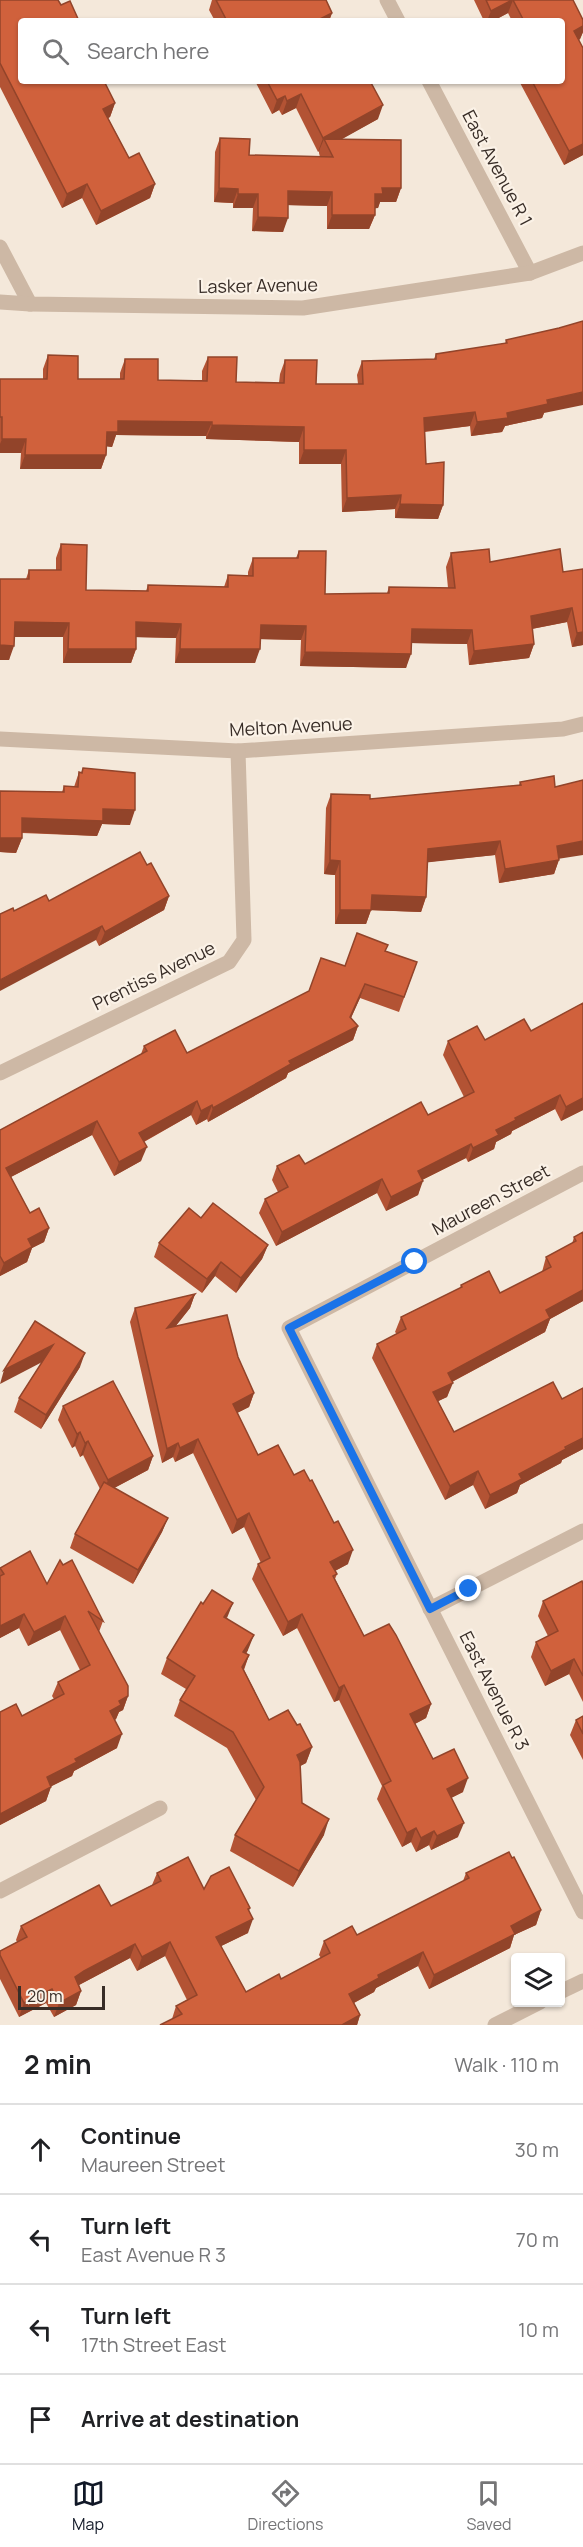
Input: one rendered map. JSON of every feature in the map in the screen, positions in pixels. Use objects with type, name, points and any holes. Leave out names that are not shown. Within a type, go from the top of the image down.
[{"type":"street","points":[[387,0],[396,18]]},
{"type":"street","name":"East Avenue R 1","points":[[431,84],[530,273]]},
{"type":"street","points":[[0,247],[30,304]]},
{"type":"street","name":"Lasker Avenue","points":[[0,302],[303,308],[530,273],[583,253]]},
{"type":"street","name":"Melton Avenue","points":[[0,739],[238,751],[563,729],[583,724]]},
{"type":"street","name":"Prentiss Avenue","points":[[0,1073],[229,962],[243,940],[238,751]]},
{"type":"street","name":"Maureen Street","points":[[289,1328],[583,1173]]},
{"type":"street","name":"East Avenue R 3","points":[[289,1328],[583,1912]]},
{"type":"street","points":[[430,1609],[583,1531]]},
{"type":"street","points":[[0,1891],[160,1808]]},
{"type":"street","points":[[565,1990],[583,1981]]},
{"type":"street","points":[[495,2025],[530,2007]]},
{"type":"building","points":[[0,0],[58,0],[61,5],[70,1],[78,18],[18,18],[18,84],[106,84],[115,103],[103,109],[129,158],[139,153],[155,184],[101,211],[87,184],[67,194],[0,63]]},
{"type":"building","points":[[216,0],[326,0],[332,13],[322,18],[225,18]]},
{"type":"building","points":[[486,0],[512,0],[491,11]]},
{"type":"building","points":[[513,0],[573,0],[583,20],[583,26],[574,31],[583,48],[583,144],[569,151],[534,84],[565,84],[565,18],[522,18]]},
{"type":"building","points":[[269,84],[372,84],[383,105],[323,138],[301,94],[287,101],[285,96],[277,100]]},
{"type":"building","points":[[220,138],[250,139],[249,155],[333,157],[324,139],[401,140],[401,188],[382,188],[383,194],[375,194],[375,215],[332,215],[332,192],[288,191],[288,218],[258,217],[258,194],[238,194],[238,189],[219,188]]},
{"type":"building","points":[[583,321],[583,392],[547,400],[548,404],[507,413],[508,418],[477,422],[475,412],[424,418],[426,464],[444,462],[443,505],[400,504],[401,495],[347,498],[346,450],[304,450],[304,427],[212,425],[212,422],[118,421],[118,432],[107,432],[106,455],[25,455],[26,439],[2,439],[0,379],[47,379],[48,355],[78,356],[78,379],[124,379],[125,359],[158,359],[158,380],[207,381],[208,357],[237,357],[236,382],[284,383],[285,360],[317,360],[316,384],[363,384],[362,361],[436,359],[436,354],[507,343],[506,340]]},
{"type":"building","points":[[61,544],[87,545],[86,590],[148,591],[148,585],[228,587],[228,575],[253,576],[253,558],[298,558],[299,551],[326,551],[325,594],[389,593],[389,587],[455,588],[451,553],[489,549],[490,562],[560,549],[563,572],[583,569],[583,632],[577,633],[572,608],[531,616],[534,644],[474,651],[472,630],[412,629],[411,654],[305,652],[306,626],[261,625],[260,649],[180,649],[181,624],[136,622],[136,649],[68,649],[69,623],[15,622],[14,646],[0,645],[0,579],[29,579],[29,570],[61,570]]},
{"type":"building","points":[[83,768],[135,773],[135,810],[103,809],[103,821],[22,818],[22,838],[0,838],[0,791],[64,792],[64,786],[78,787],[79,772],[82,773]]},
{"type":"building","points":[[554,776],[555,787],[583,780],[583,841],[557,846],[559,860],[505,869],[500,841],[428,849],[426,897],[372,895],[371,910],[340,910],[340,861],[330,860],[331,794],[370,795],[370,799],[521,785],[520,782]]},
{"type":"building","points":[[140,852],[147,865],[151,863],[169,896],[105,932],[102,926],[0,980],[0,914],[13,908],[14,911],[46,895],[49,901]]},
{"type":"building","points":[[357,933],[388,945],[385,951],[417,962],[404,997],[365,984],[350,1017],[358,1026],[289,1061],[291,1064],[213,1108],[212,1105],[201,1111],[197,1101],[139,1133],[147,1147],[119,1162],[97,1121],[6,1168],[30,1213],[39,1208],[49,1228],[28,1239],[32,1247],[4,1263],[0,1256],[0,1130],[147,1051],[144,1046],[175,1030],[187,1053],[309,991],[321,958],[345,966]]},
{"type":"building","points":[[583,1003],[583,1098],[566,1107],[560,1095],[515,1118],[516,1120],[496,1130],[499,1135],[473,1148],[471,1144],[418,1171],[423,1181],[391,1197],[382,1179],[282,1232],[265,1199],[288,1187],[277,1166],[299,1155],[305,1164],[421,1102],[428,1115],[474,1092],[448,1041],[477,1026],[485,1040],[524,1019],[531,1031]]},
{"type":"building","points":[[213,1203],[268,1245],[241,1278],[221,1262],[207,1279],[159,1243],[189,1208],[201,1218]]},
{"type":"building","points":[[583,1232],[583,1290],[546,1310],[550,1318],[448,1373],[453,1383],[433,1392],[454,1432],[553,1382],[562,1399],[583,1388],[583,1438],[519,1474],[522,1479],[490,1495],[478,1471],[450,1486],[377,1344],[406,1329],[401,1317],[489,1271],[500,1293],[551,1267],[546,1257],[576,1241],[574,1237]]},
{"type":"building","points":[[195,1294],[167,1328],[227,1315],[238,1357],[254,1393],[233,1404],[258,1455],[278,1445],[294,1475],[304,1470],[310,1481],[312,1480],[334,1523],[338,1521],[353,1550],[330,1562],[337,1574],[333,1576],[364,1636],[389,1624],[431,1704],[410,1714],[433,1759],[454,1749],[468,1778],[447,1789],[464,1823],[437,1836],[434,1831],[421,1838],[416,1828],[407,1833],[383,1785],[391,1781],[344,1685],[339,1688],[302,1614],[288,1622],[258,1564],[270,1558],[249,1513],[237,1520],[198,1439],[180,1448],[178,1443],[167,1449],[135,1308]]},
{"type":"building","points":[[35,1321],[85,1353],[46,1415],[19,1398],[53,1345],[4,1370]]},
{"type":"building","points":[[113,1381],[153,1456],[108,1480],[88,1441],[85,1443],[80,1432],[77,1434],[63,1406]]},
{"type":"building","points":[[104,1482],[168,1518],[138,1570],[75,1534]]},
{"type":"building","points":[[30,1551],[47,1584],[60,1560],[63,1565],[72,1560],[103,1621],[88,1611],[128,1686],[128,1696],[119,1701],[121,1705],[110,1711],[122,1734],[75,1759],[77,1762],[47,1777],[51,1787],[0,1814],[0,1712],[16,1704],[22,1716],[64,1694],[58,1682],[90,1665],[65,1616],[34,1632],[24,1614],[0,1626],[0,1576],[4,1574],[0,1568]]},
{"type":"building","points":[[582,1581],[583,1676],[574,1659],[551,1671],[536,1642],[558,1631],[543,1601]]},
{"type":"building","points":[[212,1590],[233,1603],[224,1617],[254,1635],[243,1652],[249,1655],[242,1667],[269,1720],[288,1710],[297,1725],[300,1724],[312,1747],[297,1755],[300,1762],[302,1803],[329,1819],[299,1871],[235,1835],[264,1787],[233,1732],[180,1700],[195,1676],[167,1658],[201,1602],[203,1604]]},
{"type":"building","points":[[583,1716],[583,1734],[576,1720]]},
{"type":"building","points":[[509,1852],[512,1858],[514,1857],[541,1910],[511,1926],[515,1934],[434,1975],[423,1952],[378,1975],[379,1978],[349,1994],[360,2015],[342,2025],[160,2025],[182,2014],[176,2006],[197,1995],[170,1942],[142,1957],[135,1944],[84,1971],[75,1977],[81,1991],[59,2003],[52,1989],[24,2003],[0,1955],[0,1951],[27,1937],[21,1926],[99,1885],[111,1906],[161,1881],[157,1873],[188,1857],[204,1889],[211,1876],[229,1867],[250,1908],[248,1909],[253,1919],[216,1937],[246,1992],[279,1974],[281,1979],[330,1953],[324,1941],[352,1926],[357,1935],[469,1878],[466,1873]]},
{"type":"route","points":[[415,1262],[289,1328],[430,1609],[469,1589]]}]
